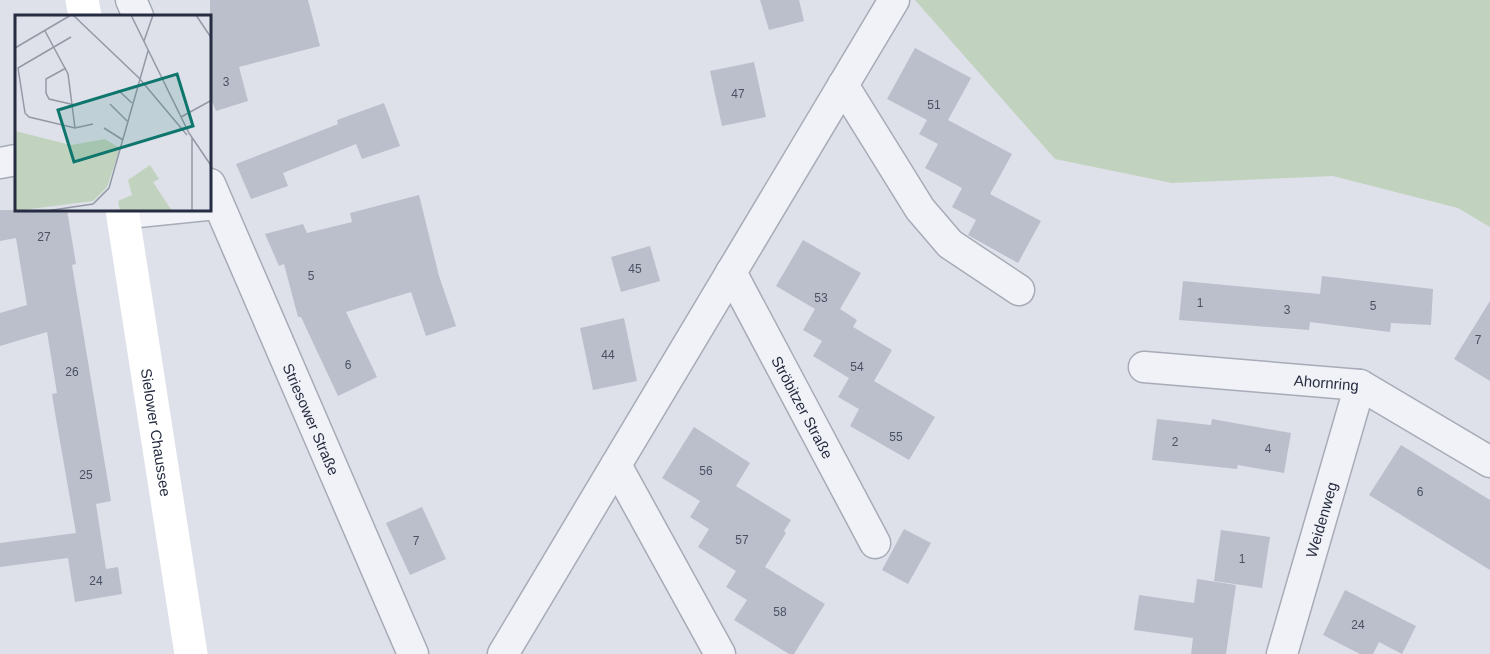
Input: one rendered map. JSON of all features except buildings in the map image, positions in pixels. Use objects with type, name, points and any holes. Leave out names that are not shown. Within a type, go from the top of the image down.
[{"type":"main road","points":[[82,0],[85,15]]},
{"type":"main road","name":"Sielower Chaussee","points":[[123,216],[190,654]]},
{"type":"street","points":[[131,0],[138,15]]},
{"type":"street","points":[[502,654],[894,0]]},
{"type":"street","points":[[843,85],[920,209],[950,244],[1019,290]]},
{"type":"street","points":[[0,163],[15,160]]},
{"type":"street","name":"Striesower Straße","points":[[212,188],[413,654]]},
{"type":"street","name":"Ströbitzer Straße","points":[[731,272],[875,543]]},
{"type":"street","name":"Ahornring","points":[[1144,367],[1360,385],[1490,462]]},
{"type":"street","name":"Weidenweg","points":[[1282,654],[1360,385]]},
{"type":"street","points":[[616,465],[720,654]]},
{"type":"lane","points":[[212,212],[222,211]]},
{"type":"lane","points":[[123,216],[202,212]]},
{"type":"green space","points":[[915,0],[1490,0],[1490,227],[1458,208],[1333,176],[1172,183],[1055,159]]}]
